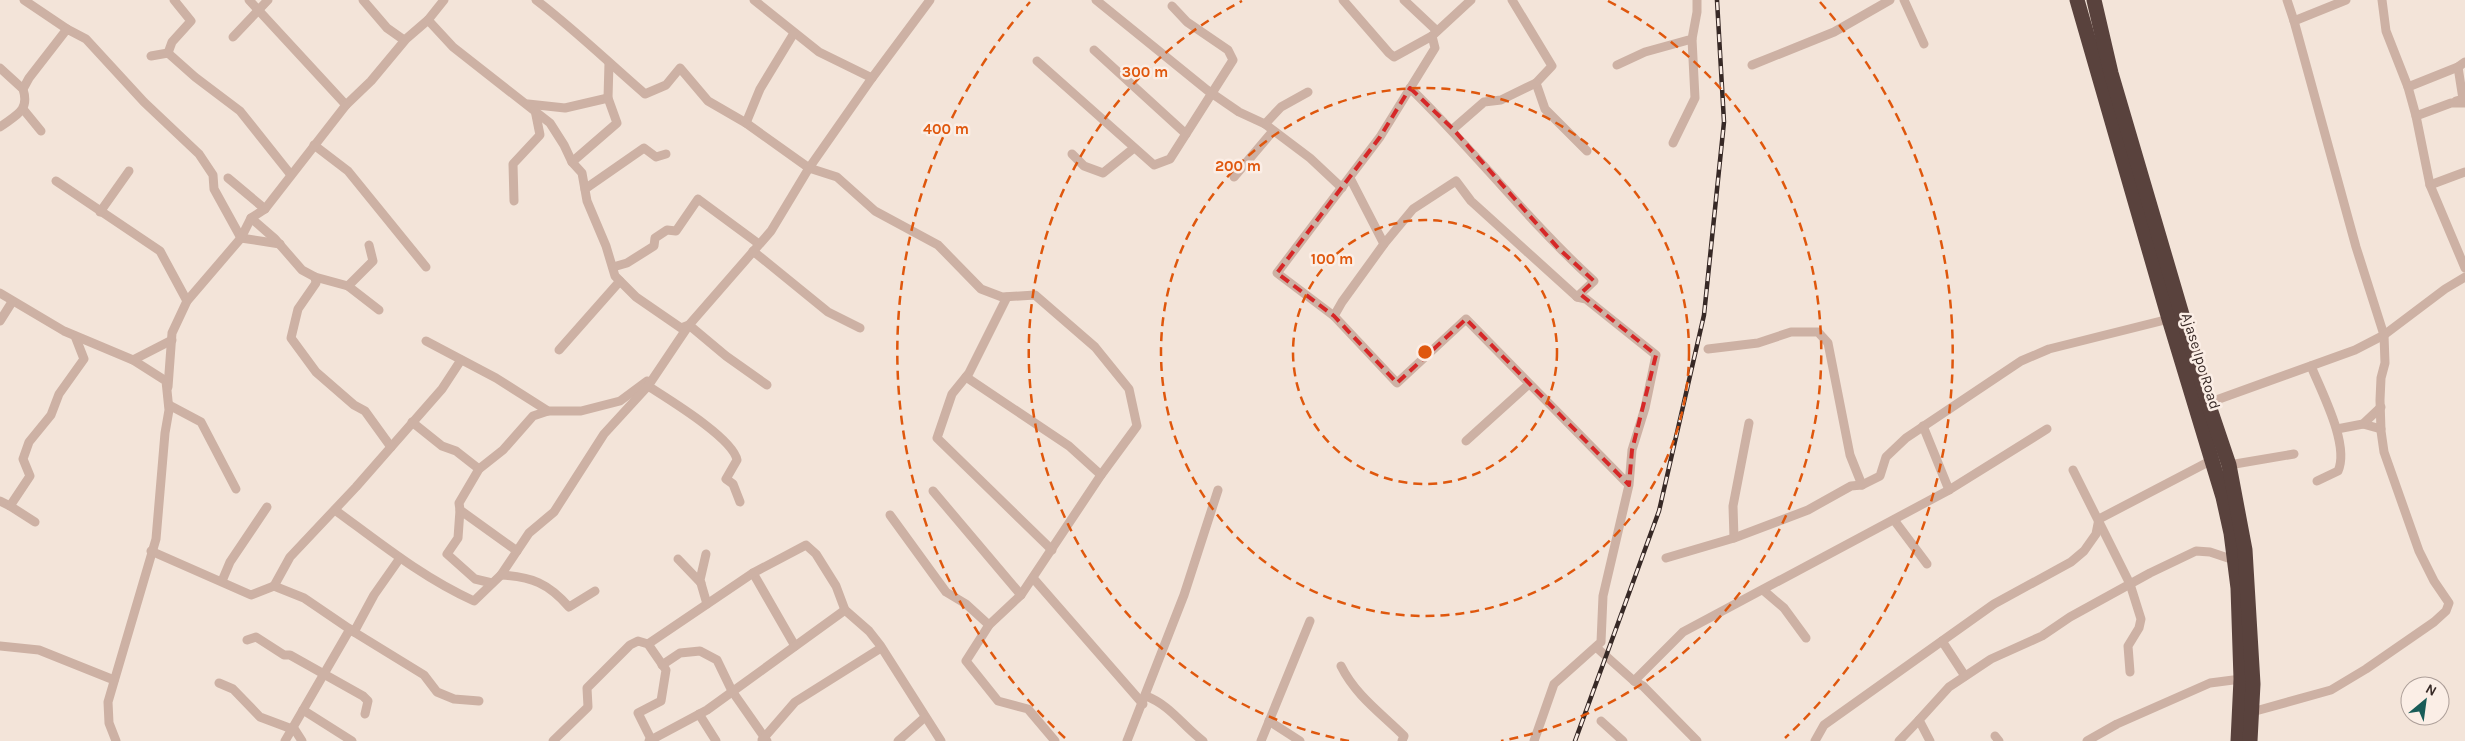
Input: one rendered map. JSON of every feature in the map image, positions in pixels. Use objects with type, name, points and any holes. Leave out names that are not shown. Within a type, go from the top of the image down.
[{"type":"highway","name":"Ajase Ipo Road","points":[[2078,0],[2169,319],[2214,459],[2231,533],[2241,679],[2238,741]]},
{"type":"highway","name":"Ajase Ipo Road","points":[[2094,0],[2111,73],[2208,403],[2229,464],[2245,550],[2252,712],[2250,741]]},
{"type":"street","points":[[24,0],[67,29],[86,39],[144,102],[199,154],[213,175],[214,189],[241,238]]},
{"type":"street","points":[[168,53],[172,42],[191,21],[174,0]]},
{"type":"street","points":[[249,0],[346,105]]},
{"type":"street","points":[[233,38],[268,0]]},
{"type":"street","points":[[363,0],[387,28],[404,40]]},
{"type":"street","points":[[167,393],[172,333],[186,300],[241,238],[251,218],[265,209],[346,105],[371,81],[404,40],[428,20],[444,0]]},
{"type":"street","points":[[536,0],[573,28],[645,94],[666,86],[680,68],[708,101],[746,123],[809,168],[837,177],[875,211],[938,245],[981,288],[1002,298],[1035,295],[1095,347],[1129,389],[1137,426],[1101,475],[1021,595],[989,625],[966,661],[998,700],[1028,709],[1055,741]]},
{"type":"street","points":[[335,510],[442,587],[474,601],[501,575],[530,533],[554,512],[604,434],[648,386],[689,325],[771,231],[809,168],[930,0]]},
{"type":"street","points":[[1096,0],[1212,94],[1239,112],[1265,124],[1310,158],[1342,188]]},
{"type":"street","points":[[1343,0],[1353,14],[1389,54],[1394,57],[1434,34],[1471,0]]},
{"type":"street","points":[[1404,0],[1434,34],[1435,48],[1380,137],[1277,272],[1334,316],[1397,383],[1466,320],[1628,485]]},
{"type":"street","points":[[1453,129],[1484,102],[1501,100],[1536,83],[1552,66],[1512,0]]},
{"type":"street","points":[[1673,143],[1695,98],[1692,40],[1697,0]]},
{"type":"street","points":[[1752,65],[1834,32],[1890,0]]},
{"type":"street","points":[[1904,0],[1924,44]]},
{"type":"street","points":[[2252,712],[2331,690],[2421,632],[2446,611],[2449,603],[2434,581],[2408,523],[2407,511],[2384,452],[2381,429],[2381,378],[2385,363],[2384,335],[2356,247],[2287,0]]},
{"type":"street","points":[[2294,22],[2346,0]]},
{"type":"street","points":[[2382,0],[2386,31],[2408,87],[2430,185],[2465,268]]},
{"type":"street","points":[[758,1],[819,52],[872,78]]},
{"type":"street","points":[[1037,61],[1154,165],[1170,159],[1232,60],[1228,50],[1187,22],[1172,6]]},
{"type":"street","points":[[428,20],[453,47],[550,123],[572,162],[582,174],[587,201],[606,246],[615,276],[636,297],[681,328],[689,325]]},
{"type":"street","points":[[23,89],[29,78],[67,29]]},
{"type":"street","points":[[746,123],[760,90],[794,33]]},
{"type":"street","points":[[1617,65],[1645,52],[1692,40]]},
{"type":"street","points":[[1094,50],[1186,134]]},
{"type":"street","points":[[151,56],[168,53]]},
{"type":"street","points":[[168,53],[195,77],[240,111],[291,176]]},
{"type":"street","points":[[572,162],[617,123],[608,98],[609,63]]},
{"type":"street","points":[[2408,87],[2461,64],[2463,99],[2416,116]]},
{"type":"street","points":[[0,68],[23,89],[27,100],[23,109],[0,127]]},
{"type":"street","points":[[1536,83],[1545,109],[1587,151]]},
{"type":"street","points":[[1410,88],[1453,129],[1558,248],[1594,281],[1577,297]]},
{"type":"street","points":[[1265,124],[1281,107],[1308,92]]},
{"type":"street","points":[[531,107],[565,108],[608,98]]},
{"type":"street","points":[[2452,103],[2465,102]]},
{"type":"street","points":[[514,201],[513,164],[540,135],[531,107]]},
{"type":"street","points":[[23,109],[41,131]]},
{"type":"street","points":[[1234,178],[1273,131]]},
{"type":"street","points":[[314,145],[348,171],[426,267]]},
{"type":"street","points":[[585,189],[644,148],[656,157],[666,154]]},
{"type":"street","points":[[1072,154],[1084,166],[1103,173],[1134,148]]},
{"type":"street","points":[[100,212],[129,171]]},
{"type":"street","points":[[2430,185],[2465,172]]},
{"type":"street","points":[[228,178],[265,209]]},
{"type":"street","points":[[1350,178],[1384,244]]},
{"type":"street","points":[[56,181],[160,251],[186,300]]},
{"type":"street","points":[[1334,316],[1384,244],[1413,209],[1456,181],[1471,201],[1577,297],[1586,299],[1656,355],[1645,408],[1632,450],[1628,485],[1603,596],[1601,642],[1554,684],[1534,741]]},
{"type":"street","points":[[612,267],[626,263],[654,246],[655,238],[667,230],[676,231],[698,199],[828,312],[860,328]]},
{"type":"street","points":[[251,218],[280,244],[302,270],[315,277],[348,286],[379,310]]},
{"type":"street","points":[[241,238],[280,244]]},
{"type":"street","points":[[348,286],[373,261],[369,245]]},
{"type":"street","points":[[315,277],[316,283],[298,308],[292,338],[316,372],[354,405],[366,411],[391,447]]},
{"type":"street","points":[[2208,403],[2355,350],[2384,335],[2445,289],[2465,277]]},
{"type":"street","points":[[559,350],[620,281]]},
{"type":"street","points":[[0,293],[12,302],[75,336],[134,360],[166,381],[169,404],[156,539],[108,702],[109,723],[116,741]]},
{"type":"street","points":[[1007,297],[966,377],[952,394],[937,438],[1052,550]]},
{"type":"street","points":[[0,321],[12,302]]},
{"type":"street","points":[[1666,558],[1734,538],[1808,510],[1851,486],[1862,485],[1880,476],[1886,457],[1906,438],[2021,361],[2049,349],[2169,319]]},
{"type":"street","points":[[689,325],[726,356],[767,385]]},
{"type":"street","points":[[1708,349],[1758,343],[1791,332],[1818,332],[1828,343],[1850,455],[1862,485]]},
{"type":"street","points":[[10,506],[30,476],[23,459],[29,442],[51,415],[59,394],[84,359],[75,336]]},
{"type":"street","points":[[134,360],[172,340]]},
{"type":"street","points":[[426,341],[496,378],[548,411]]},
{"type":"street","points":[[151,552],[251,595],[274,586],[290,557],[335,510],[442,389],[461,360]]},
{"type":"street","points":[[2311,366],[2337,429],[2341,465],[2338,471],[2317,481]]},
{"type":"street","points":[[492,583],[475,579],[447,554],[458,538],[459,503],[479,469],[503,450],[533,416],[548,411],[581,411],[620,401],[656,373]]},
{"type":"street","points":[[966,377],[1069,446],[1101,475]]},
{"type":"street","points":[[1466,441],[1529,384]]},
{"type":"street","points":[[648,386],[708,427],[736,452],[738,460],[726,479],[733,484],[740,502]]},
{"type":"street","points":[[169,404],[200,422],[236,489]]},
{"type":"street","points":[[2363,424],[2381,407]]},
{"type":"street","points":[[412,422],[442,446],[456,451],[479,469]]},
{"type":"street","points":[[1734,538],[1733,506],[1749,423]]},
{"type":"street","points":[[2337,429],[2363,424],[2381,429]]},
{"type":"street","points":[[1923,426],[1949,490]]},
{"type":"street","points":[[1634,681],[1683,632],[1716,612],[1763,590],[1949,490],[2047,429]]},
{"type":"street","points":[[2229,464],[2294,454]]},
{"type":"street","points":[[1815,741],[1824,725],[1994,604],[2072,562],[2084,551],[2096,534],[2099,519],[2214,459]]},
{"type":"street","points":[[2073,470],[2130,584],[2141,620],[2139,628],[2128,646],[2127,659],[2130,672]]},
{"type":"street","points":[[1127,741],[1184,595],[1218,490]]},
{"type":"street","points":[[933,491],[980,550],[1021,595]]},
{"type":"street","points":[[0,501],[35,522]]},
{"type":"street","points":[[222,581],[230,562],[267,507]]},
{"type":"street","points":[[460,510],[517,551]]},
{"type":"street","points":[[890,515],[946,592],[966,604],[989,625]]},
{"type":"street","points":[[1894,520],[1927,564]]},
{"type":"street","points":[[648,644],[753,573],[806,545],[816,554],[836,586],[844,610],[869,631],[924,718],[941,741]]},
{"type":"street","points":[[1899,741],[1949,688],[1991,658],[2042,636],[2130,584],[2196,551],[2210,552],[2234,560]]},
{"type":"street","points":[[706,554],[701,583],[707,604]]},
{"type":"street","points":[[290,735],[325,673],[374,595],[400,558]]},
{"type":"street","points":[[678,559],[701,583]]},
{"type":"street","points":[[753,573],[795,646]]},
{"type":"street","points":[[501,575],[526,577],[557,594],[569,607],[596,591]]},
{"type":"street","points":[[1033,578],[1144,700],[1156,700],[1170,710],[1190,732],[1203,741]]},
{"type":"street","points":[[274,586],[304,598],[424,675],[437,692],[454,700],[479,701]]},
{"type":"street","points":[[1763,590],[1784,608],[1806,638]]},
{"type":"street","points":[[554,741],[588,707],[587,688],[630,644],[638,641],[648,644],[666,670],[660,701],[638,713],[651,741],[699,714],[844,610]]},
{"type":"street","points":[[1261,741],[1310,621]]},
{"type":"street","points":[[247,640],[256,637],[284,655],[290,655],[325,673],[368,701],[365,714]]},
{"type":"street","points":[[1942,641],[1965,676]]},
{"type":"street","points":[[0,646],[39,650],[114,680]]},
{"type":"street","points":[[662,665],[680,653],[700,651],[717,660],[732,691],[764,739],[795,702],[881,648]]},
{"type":"street","points":[[1596,648],[1634,681],[1644,686],[1697,741]]},
{"type":"street","points":[[1341,666],[1353,686],[1369,706],[1404,736],[1402,741]]},
{"type":"street","points":[[2087,741],[2117,724],[2210,683],[2241,679]]},
{"type":"street","points":[[219,684],[233,689],[260,716],[302,741]]},
{"type":"street","points":[[303,710],[352,741]]},
{"type":"street","points":[[699,714],[716,741]]},
{"type":"street","points":[[898,741],[924,718]]},
{"type":"street","points":[[1601,720],[1623,741]]},
{"type":"street","points":[[1920,720],[1930,741]]},
{"type":"street","points":[[1269,721],[1300,741]]},
{"type":"highlighted area","points":[[1410,88],[1453,129],[1558,248],[1594,281],[1580,294],[1656,355],[1632,450],[1629,485],[1466,319],[1397,383],[1334,316],[1277,273],[1380,137]]},
{"type":"railway","points":[[1575,741],[1659,511],[1704,315],[1724,122],[1717,0]]}]
